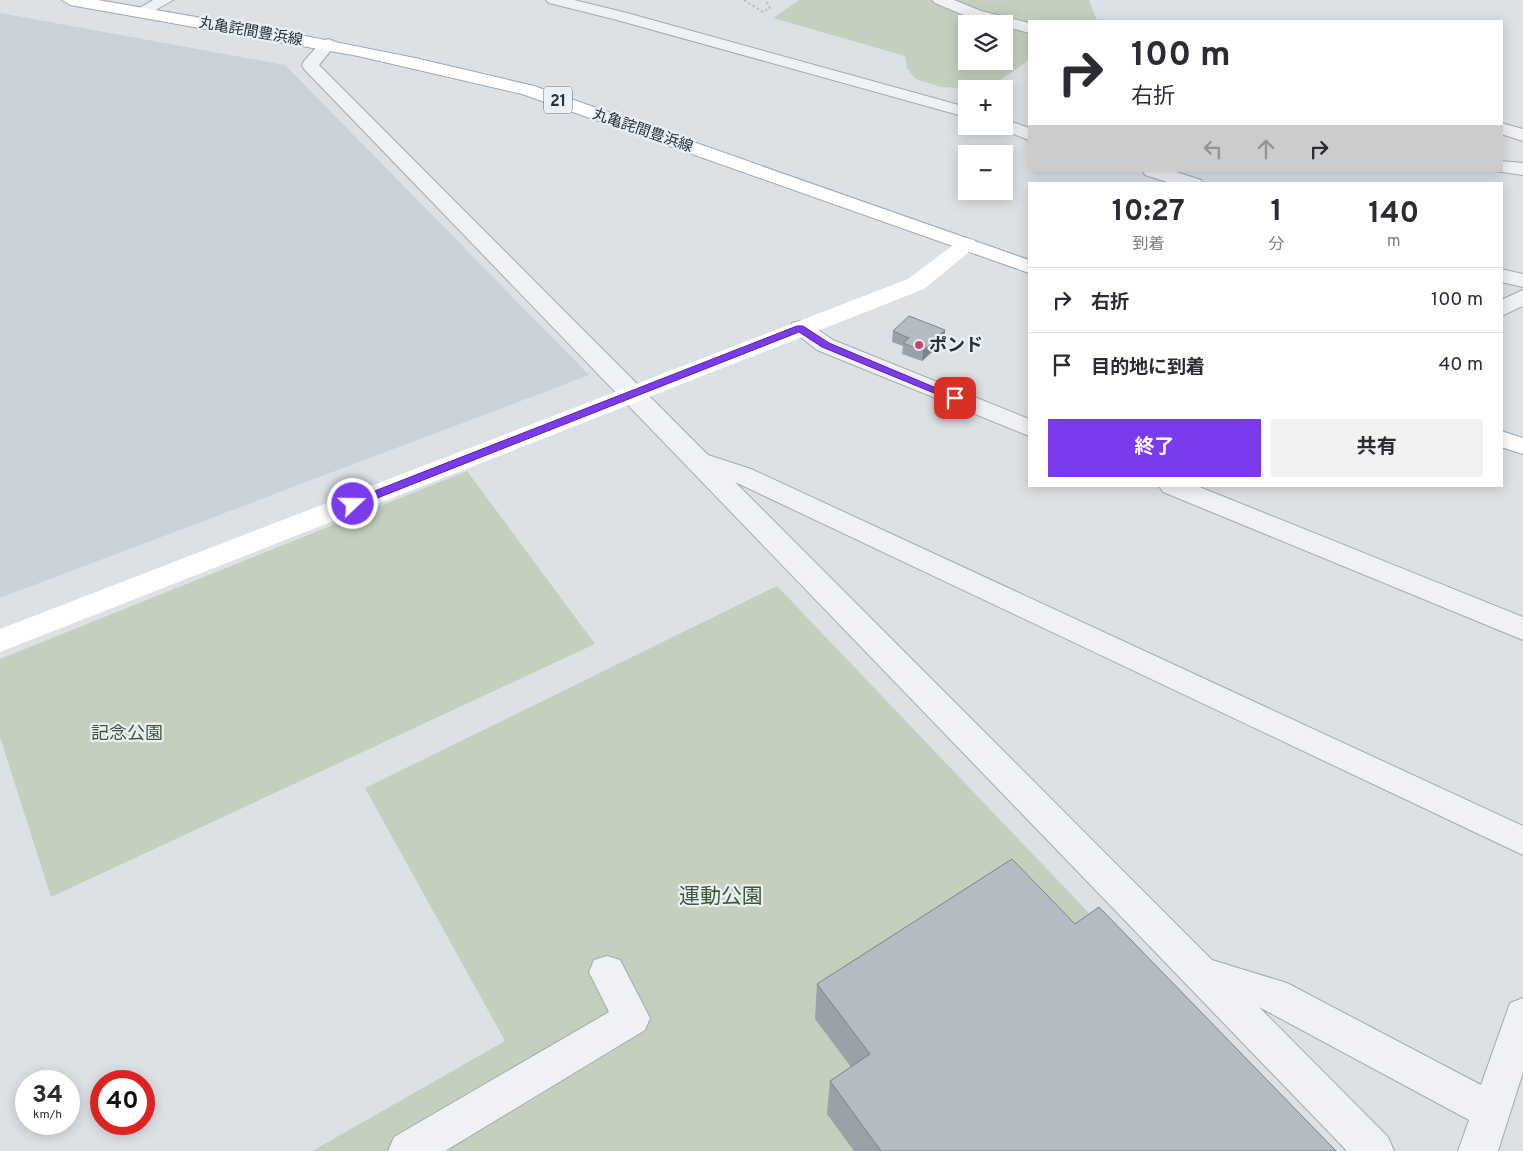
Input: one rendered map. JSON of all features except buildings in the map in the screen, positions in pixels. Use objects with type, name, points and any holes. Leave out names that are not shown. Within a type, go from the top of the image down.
[{"type":"main road","name":"丸亀詫間豊浜線","points":[[70,0],[328,44],[452,70],[528,90],[1028,267]]},
{"type":"main road","points":[[0,641],[916,284],[967,244]]},
{"type":"main road","points":[[1503,439],[1523,446]]},
{"type":"street","points":[[141,12],[165,0]]},
{"type":"street","points":[[554,0],[621,16],[958,110]]},
{"type":"street","points":[[940,0],[975,14],[1028,28]]},
{"type":"street","points":[[328,44],[310,65],[1374,1151]]},
{"type":"street","points":[[1013,123],[1028,124]]},
{"type":"street","points":[[1013,127],[1028,135]]},
{"type":"street","points":[[1503,129],[1523,135]]},
{"type":"street","points":[[1503,167],[1523,169]]},
{"type":"street","points":[[1155,172],[1188,182]]},
{"type":"street","points":[[1503,278],[1518,297]]},
{"type":"street","points":[[800,328],[825,345],[1028,428]]},
{"type":"street","points":[[694,459],[742,475],[1523,841]]},
{"type":"street","points":[[1174,487],[1523,629]]},
{"type":"street","points":[[408,1151],[632,1018],[607,972]]},
{"type":"street","points":[[1201,974],[1274,995],[1490,1111]]},
{"type":"street","points":[[1478,1151],[1523,1015]]},
{"type":"path","points":[[744,0],[763,12],[770,8],[765,0]]},
{"type":"shaded area","points":[[0,13],[285,65],[589,375],[0,598]]},
{"type":"green space","points":[[799,0],[1089,0],[1097,20],[1028,20],[1028,61],[1000,80],[958,80],[958,88],[941,87],[915,79],[907,68],[905,56],[773,18]]},
{"type":"green space","name":"記念公園","points":[[467,471],[595,644],[51,897],[0,737],[0,659]]},
{"type":"green space","name":"運動公園","points":[[777,586],[1316,1151],[312,1151],[505,1041],[365,788]]},
{"type":"place","name":"ポンド","points":[[919,345]]},
{"type":"route","points":[[353,504],[800,328],[825,345],[955,398]]}]
